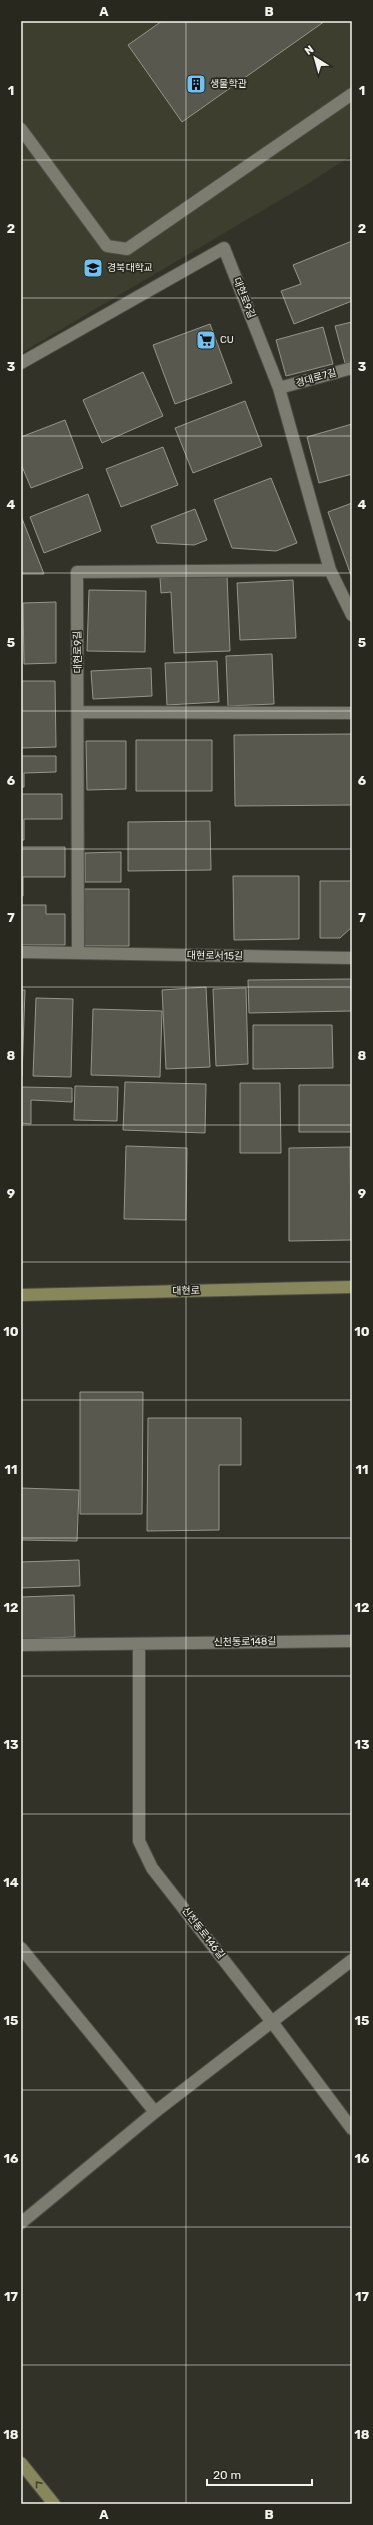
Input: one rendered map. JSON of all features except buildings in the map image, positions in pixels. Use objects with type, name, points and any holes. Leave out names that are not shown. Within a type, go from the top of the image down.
[{"type":"main road","name":"대현로","points":[[21,1295],[352,1287]]},
{"type":"main road","points":[[21,2463],[54,2504]]},
{"type":"street","points":[[21,129],[106,246],[127,249],[352,94]]},
{"type":"street","name":"대현로9길","points":[[21,363],[224,248],[279,388],[330,570],[352,615]]},
{"type":"street","name":"경대로7길","points":[[279,388],[352,368]]},
{"type":"street","name":"대현로9길","points":[[79,712],[77,572],[330,570]]},
{"type":"street","points":[[78,953],[79,712],[352,713]]},
{"type":"street","name":"대현로서15길","points":[[21,952],[352,958]]},
{"type":"street","name":"신천동로148길","points":[[21,1645],[352,1641]]},
{"type":"street","name":"신천동로146길","points":[[139,1644],[139,1841],[152,1868],[272,2022],[352,2128]]},
{"type":"street","points":[[21,1948],[155,2112]]},
{"type":"street","points":[[21,2223],[155,2112],[352,1960]]},
{"type":"shaded area","name":"경북대학교","points":[[21,21],[352,21],[352,155],[309,183],[21,353]]},
{"type":"place","name":"생물학관","points":[[196,84]]},
{"type":"place","name":"경북대학교","points":[[93,268]]},
{"type":"place","name":"CU","points":[[206,340]]}]
